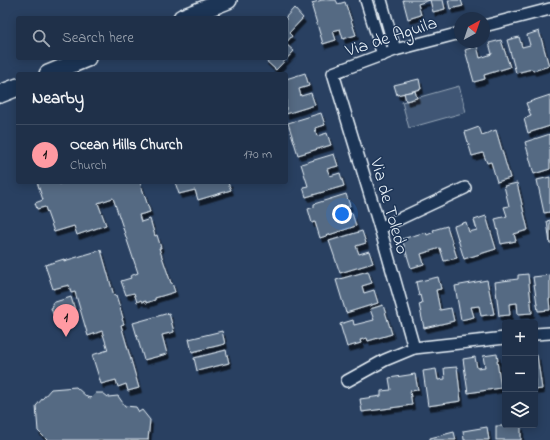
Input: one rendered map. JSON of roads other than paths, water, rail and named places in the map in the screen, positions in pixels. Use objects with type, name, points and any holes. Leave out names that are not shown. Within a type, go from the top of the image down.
[{"type":"main road","points":[[187,16],[228,0]]},
{"type":"main road","points":[[53,72],[82,60]]},
{"type":"main road","points":[[0,94],[16,87]]},
{"type":"street","points":[[366,0],[383,55]]},
{"type":"street","points":[[381,0],[395,50]]},
{"type":"street","points":[[490,24],[550,9]]},
{"type":"street","name":"Via de Aguila","points":[[333,74],[395,50],[454,35]]},
{"type":"street","name":"Via de Toledo","points":[[333,74],[380,228],[414,348]]},
{"type":"street","points":[[380,228],[465,188]]},
{"type":"street","points":[[538,334],[550,333]]},
{"type":"street","points":[[347,381],[385,360],[414,348],[502,338]]},
{"type":"place","name":"Ocean Hills Church","points":[[66,337]]}]
